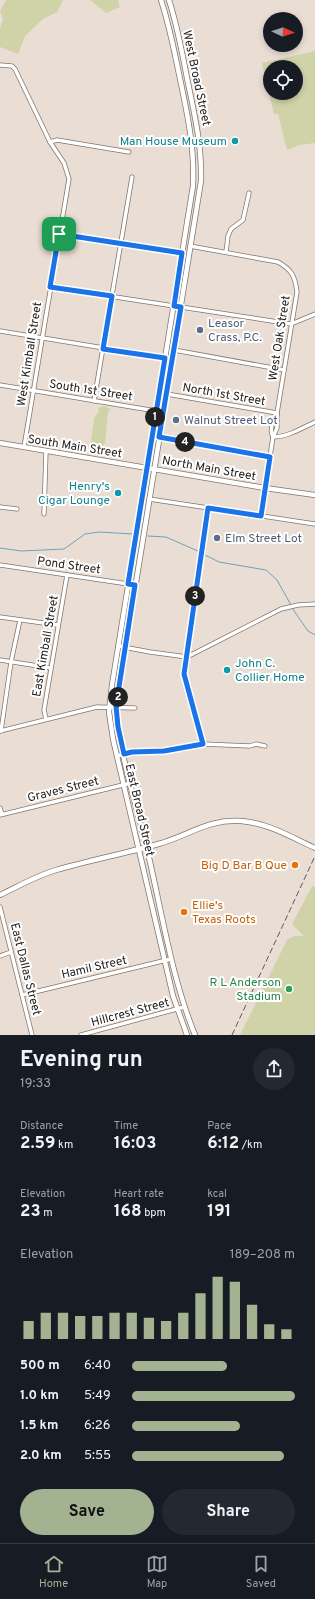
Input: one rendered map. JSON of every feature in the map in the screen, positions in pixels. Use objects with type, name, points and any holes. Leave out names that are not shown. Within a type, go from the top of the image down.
[{"type":"main road","name":"West Broad Street","points":[[147,468],[192,192],[193,150],[168,22],[160,0]]},
{"type":"main road","name":"West Broad Street","points":[[154,469],[199,192],[200,149],[188,78],[178,30],[169,0]]},
{"type":"main road","points":[[180,80],[188,78]]},
{"type":"main road","points":[[193,150],[200,149]]},
{"type":"main road","points":[[184,245],[190,246]]},
{"type":"main road","points":[[174,306],[181,307]]},
{"type":"main road","points":[[156,411],[163,412]]},
{"type":"main road","name":"South Main Street","points":[[0,443],[147,468]]},
{"type":"main road","name":"North Main Street","points":[[147,468],[265,488],[315,494]]},
{"type":"main road","name":"East Broad Street","points":[[147,468],[118,646],[110,706],[111,729],[164,960],[177,1009],[187,1035]]},
{"type":"main road","name":"East Broad Street","points":[[154,469],[116,706],[118,727],[147,848],[171,959],[184,1007],[195,1035]]},
{"type":"main road","points":[[139,519],[145,520]]},
{"type":"main road","points":[[134,547],[141,548]]},
{"type":"main road","points":[[0,895],[30,879],[55,870],[147,848],[209,824],[224,821],[241,821],[259,824],[315,848]]},
{"type":"main road","points":[[154,912],[160,910]]},
{"type":"street","name":"West Kimball Street","points":[[0,64],[10,65],[16,69],[50,142],[64,163],[68,180],[24,448]]},
{"type":"street","points":[[50,142],[57,140],[129,152]]},
{"type":"street","points":[[94,401],[132,177]]},
{"type":"street","points":[[190,246],[226,252],[228,236],[231,229],[243,220],[249,192]]},
{"type":"street","points":[[59,234],[182,253]]},
{"type":"street","name":"West Oak Street","points":[[226,252],[278,262],[289,268],[296,284],[277,413],[277,428],[273,437],[261,516]]},
{"type":"street","points":[[50,287],[174,306]]},
{"type":"street","points":[[181,307],[291,324],[315,314]]},
{"type":"street","points":[[0,332],[165,358]]},
{"type":"street","points":[[174,350],[284,370]]},
{"type":"street","name":"South 1st Street","points":[[0,385],[34,392],[156,411]]},
{"type":"street","name":"North 1st Street","points":[[167,394],[277,413]]},
{"type":"street","points":[[273,437],[289,434],[315,422]]},
{"type":"street","points":[[159,437],[270,457]]},
{"type":"street","points":[[44,514],[46,452]]},
{"type":"street","points":[[149,499],[315,524]]},
{"type":"street","points":[[0,507],[17,509]]},
{"type":"street","points":[[203,744],[184,674],[208,508]]},
{"type":"street","name":"Pond Street","points":[[0,565],[135,585]]},
{"type":"street","name":"East Kimball Street","points":[[46,720],[44,710],[67,575]]},
{"type":"street","points":[[118,646],[187,657],[281,609],[293,606],[315,604]]},
{"type":"street","points":[[0,617],[58,625]]},
{"type":"street","points":[[20,620],[11,662],[0,731],[96,708],[110,706],[135,708]]},
{"type":"street","points":[[0,660],[51,668]]},
{"type":"street","points":[[117,756],[132,752],[164,751],[203,744],[250,746],[256,744],[265,746]]},
{"type":"street","name":"Graves Street","points":[[1,815],[131,783]]},
{"type":"street","points":[[0,808],[1,815]]},
{"type":"street","name":"East Dallas Street","points":[[0,907],[32,1035]]},
{"type":"street","points":[[0,956],[11,952]]},
{"type":"street","name":"Hamil Street","points":[[22,995],[171,959]]},
{"type":"street","name":"Hillcrest Street","points":[[81,1035],[184,1007]]},
{"type":"green space","points":[[6,0],[63,0],[57,12],[43,19],[25,36],[18,54],[0,47],[0,28],[3,19],[0,11]]},
{"type":"green space","points":[[90,0],[118,0],[120,7],[106,13]]},
{"type":"green space","points":[[315,51],[315,143],[300,145],[287,150],[278,114],[274,114],[271,100],[303,100],[303,60],[275,60]]},
{"type":"green space","points":[[104,406],[111,409],[108,412],[105,443],[102,446],[96,447],[91,442],[94,419],[99,411],[98,408]]},
{"type":"green space","name":"R L Anderson Stadium","points":[[312,886],[315,887],[315,1035],[240,1035],[287,940],[294,936],[304,936],[292,924]]},
{"type":"waterway","points":[[0,548],[21,551],[64,549],[85,534],[99,532],[133,534]]},
{"type":"waterway","points":[[148,536],[166,537],[200,552]]},
{"type":"waterway","points":[[203,554],[219,562],[266,570],[277,580],[291,605]]},
{"type":"waterway","points":[[292,608],[308,631],[315,635]]},
{"type":"railway","points":[[232,1035],[315,856]]},
{"type":"place","name":"Man House Museum","points":[[235,141]]},
{"type":"place","name":"Leasor Crass, P.C.","points":[[200,330]]},
{"type":"place","name":"Walnut Street Lot","points":[[176,420]]},
{"type":"place","name":"Henry's Cigar Lounge","points":[[118,493]]},
{"type":"place","name":"Elm Street Lot","points":[[217,538]]},
{"type":"place","name":"John C. Collier Home","points":[[227,670]]},
{"type":"place","name":"Big D Bar B Que","points":[[295,865]]},
{"type":"place","name":"Ellie's Texas Roots","points":[[184,912]]},
{"type":"place","name":"R L Anderson Stadium","points":[[289,989]]},
{"type":"route","points":[[59,234],[182,253],[174,306],[181,307],[159,437],[270,457],[261,516],[208,508],[184,674],[203,744],[183,749],[132,752],[124,754],[119,734],[116,706],[135,585],[128,584],[165,358],[103,349],[112,296],[50,287],[59,234]]}]
